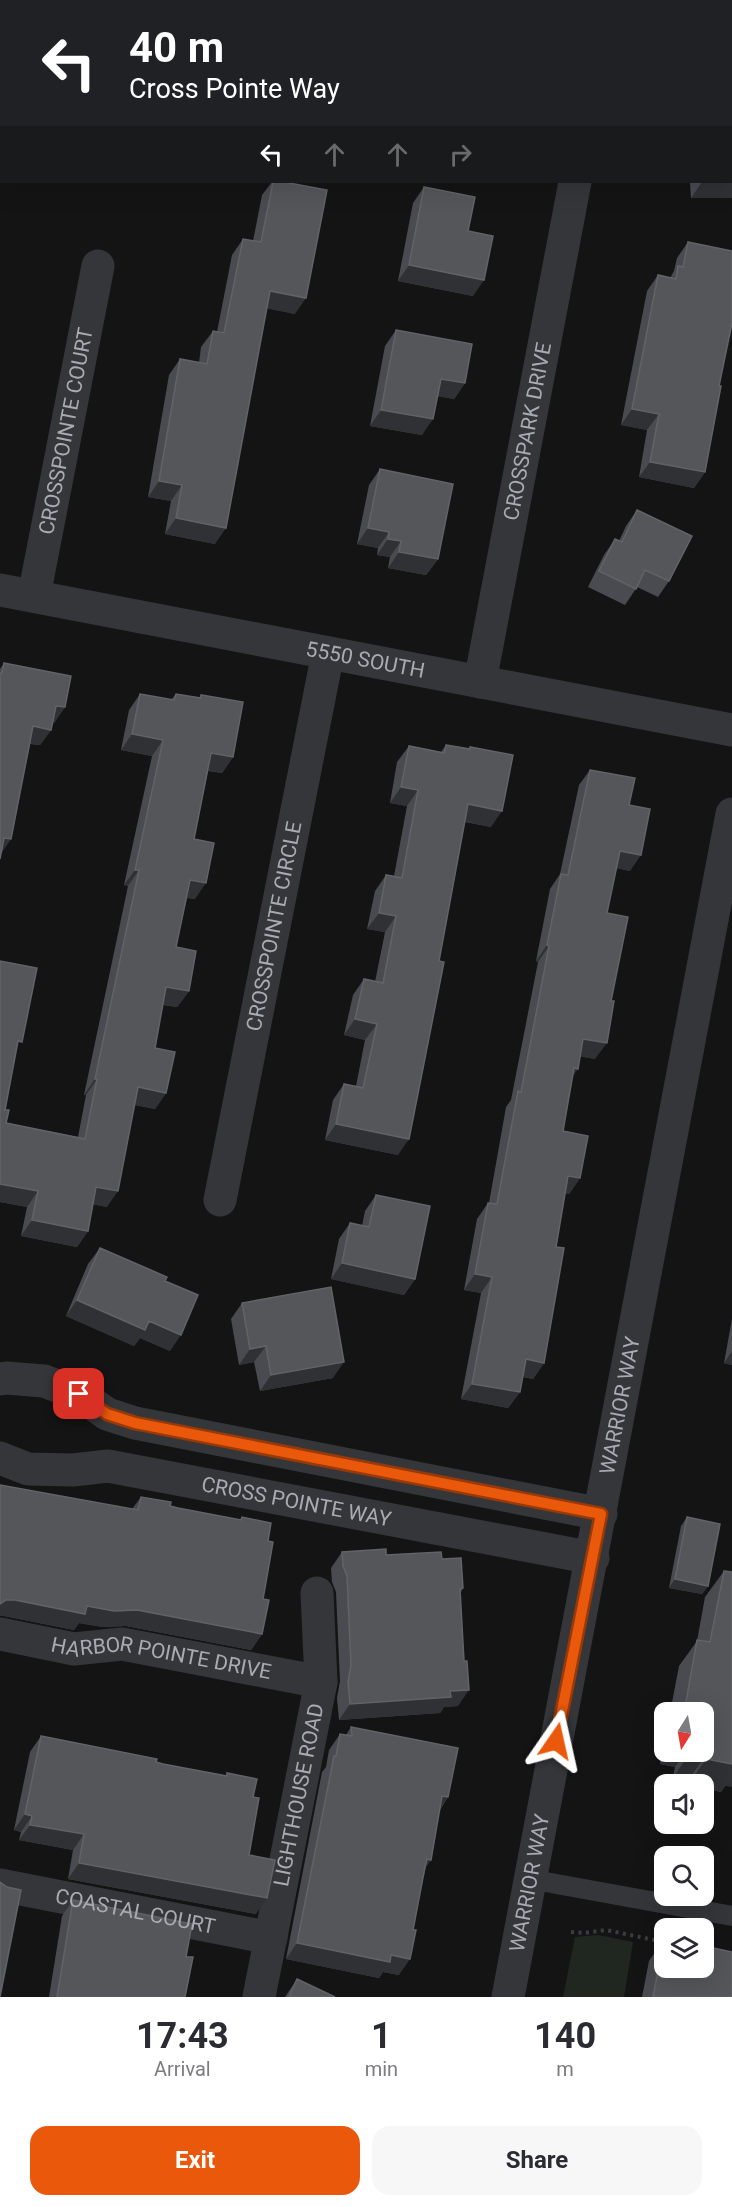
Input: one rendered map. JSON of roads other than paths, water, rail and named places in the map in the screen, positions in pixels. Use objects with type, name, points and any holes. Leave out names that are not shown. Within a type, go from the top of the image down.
[{"type":"street","name":"CROSSPARK DRIVE","points":[[480,682],[575,183]]},
{"type":"street","name":"CROSSPOINTE COURT","points":[[34,596],[98,266]]},
{"type":"street","name":"5550 SOUTH","points":[[0,590],[732,730]]},
{"type":"street","name":"CROSSPOINTE CIRCLE","points":[[220,1200],[328,653]]},
{"type":"street","name":"WARRIOR WAY","points":[[508,1997],[732,814]]},
{"type":"street","points":[[0,1379],[44,1381],[79,1394],[107,1414],[135,1423],[601,1514]]},
{"type":"street","name":"CROSS POINTE WAY","points":[[0,1458],[28,1469],[73,1470],[108,1466],[592,1558]]},
{"type":"street","name":"LIGHTHOUSE ROAD","points":[[259,1997],[321,1682],[317,1593]]},
{"type":"street","name":"HARBOR POINTE DRIVE","points":[[0,1634],[74,1649],[122,1644],[321,1682]]},
{"type":"street","name":"COASTAL COURT","points":[[0,1885],[271,1938]]},
{"type":"lane","points":[[529,1879],[732,1916]]}]
